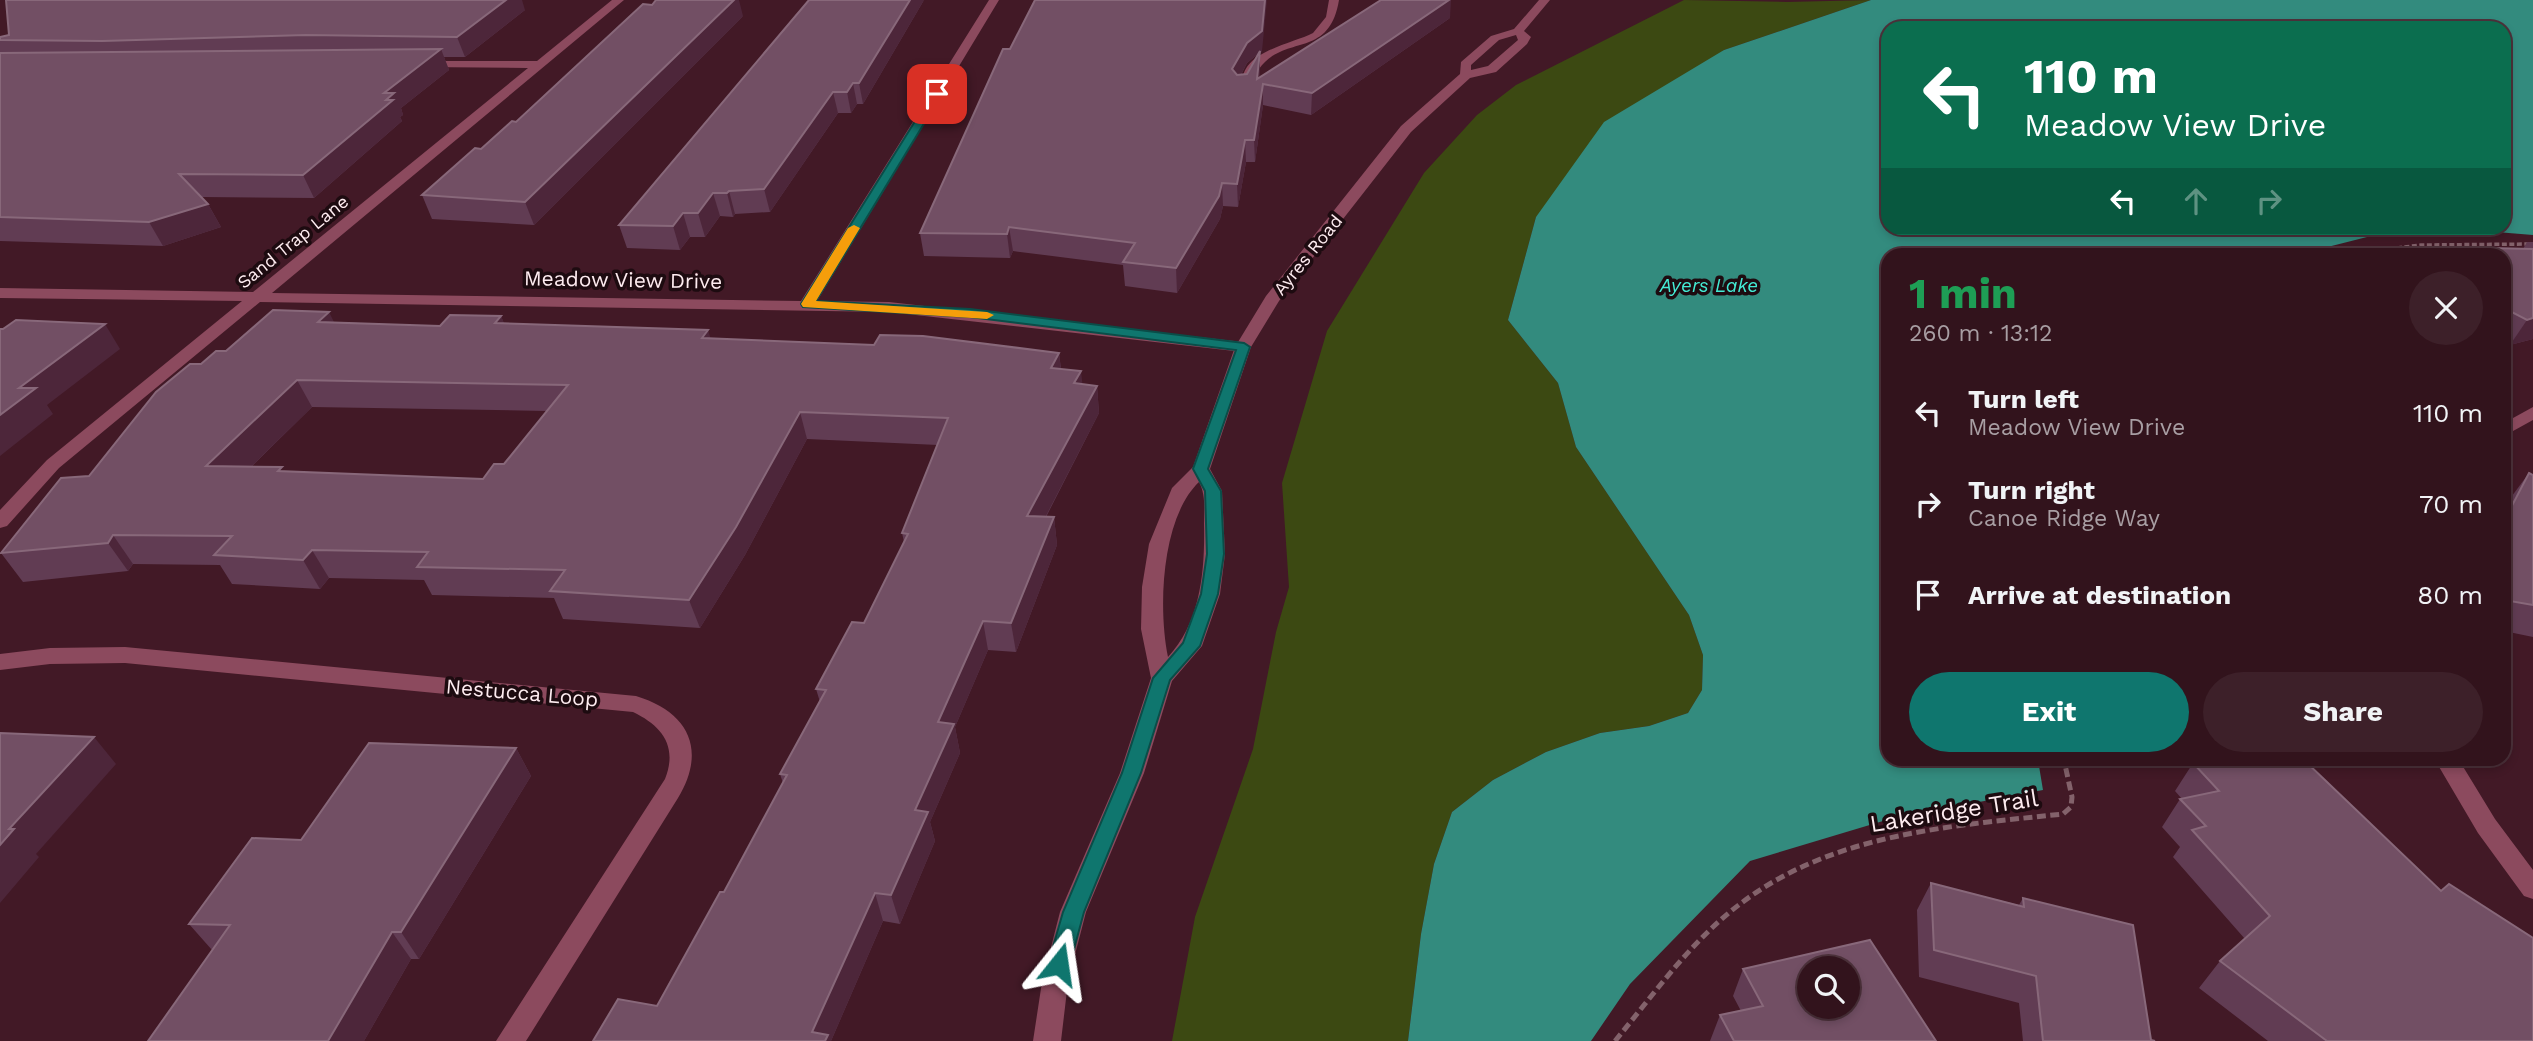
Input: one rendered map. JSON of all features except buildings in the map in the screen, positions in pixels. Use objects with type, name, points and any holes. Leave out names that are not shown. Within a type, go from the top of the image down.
[{"type":"street","name":"Sand Trap Lane","points":[[0,522],[53,464],[618,0]]},
{"type":"street","points":[[807,304],[994,0]]},
{"type":"street","points":[[1241,91],[1257,63],[1326,29],[1333,17],[1334,0]]},
{"type":"street","name":"Ayres Road","points":[[1466,75],[1465,64],[1495,38],[1518,30],[1545,0]]},
{"type":"street","name":"Ayres Road","points":[[1162,678],[1152,629],[1152,587],[1159,544],[1181,488],[1201,469],[1244,347],[1272,299],[1341,216],[1369,173],[1406,129],[1466,75],[1492,69],[1524,42],[1525,37],[1518,30]]},
{"type":"street","points":[[412,63],[538,65]]},
{"type":"street","name":"Meadow View Drive","points":[[0,293],[807,304],[970,313],[1244,347]]},
{"type":"street","points":[[2511,426],[2533,412]]},
{"type":"street","name":"Ayres Road","points":[[1047,1041],[1055,982],[1073,912],[1132,773],[1162,678],[1191,646],[1210,594],[1216,554],[1213,491],[1201,469]]},
{"type":"street","name":"Nestucca Loop","points":[[0,662],[50,656],[124,655],[636,704],[663,716],[679,737],[681,769],[662,804],[510,1041]]},
{"type":"street","points":[[2450,766],[2471,805],[2498,846],[2533,888]]},
{"type":"path","points":[[2396,248],[2421,245],[2533,244]]},
{"type":"path","name":"Lakeridge Trail","points":[[1615,1041],[1675,968],[1730,913],[1782,877],[1836,850],[1909,832],[2063,814],[2071,807],[2073,797],[2065,766]]},
{"type":"shaded area","points":[[1684,0],[1871,0],[1724,50],[1536,217],[1508,320],[1558,383],[1576,447],[1689,615],[1703,655],[1702,690],[1688,713],[1649,726],[1600,733],[1546,752],[1493,780],[1452,812],[1434,864],[1421,934],[1408,1041],[1172,1041],[1195,917],[1253,749],[1276,632],[1289,587],[1282,483],[1327,331],[1424,173],[1477,115],[1516,85]]},
{"type":"water","name":"Ayers Lake","points":[[1871,0],[2533,0],[2533,235],[2511,233],[2511,21],[1881,21],[1881,235],[2397,235],[2367,237],[2324,248],[1881,248],[1881,766],[2039,766],[2043,790],[1893,818],[1750,861],[1630,984],[1591,1041],[1408,1041],[1421,934],[1434,864],[1452,812],[1493,780],[1546,752],[1600,733],[1649,726],[1688,713],[1702,690],[1703,655],[1689,615],[1576,447],[1558,383],[1508,320],[1536,217],[1604,122],[1724,50]]},
{"type":"slow traffic","points":[[854,228],[807,304],[987,315]]},
{"type":"route","points":[[937,94],[807,304],[970,313],[1244,347],[1201,469],[1213,491],[1216,554],[1210,594],[1191,646],[1162,678],[1132,773],[1073,912],[1059,964]]}]
